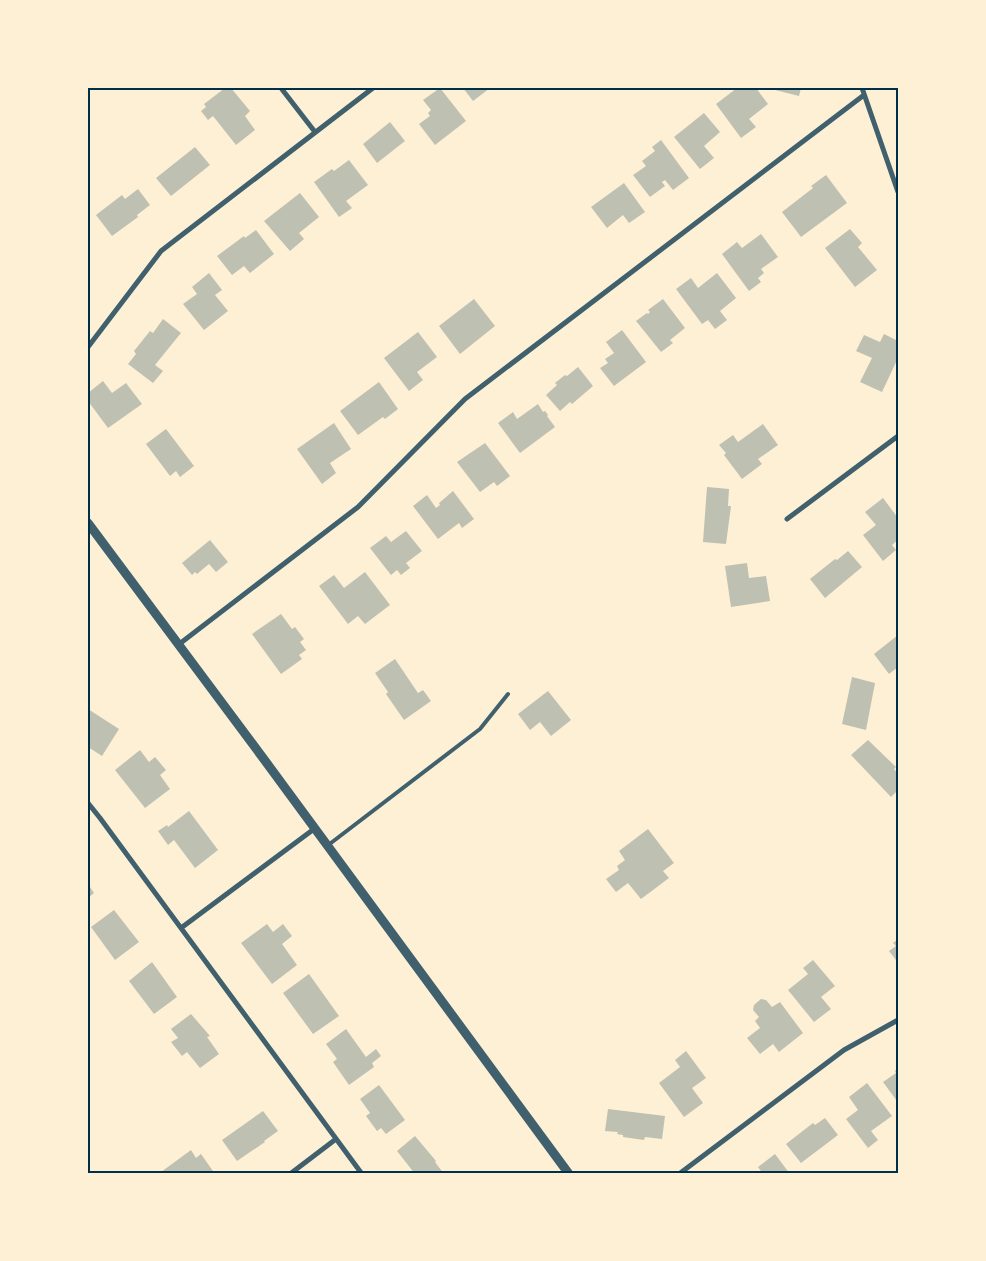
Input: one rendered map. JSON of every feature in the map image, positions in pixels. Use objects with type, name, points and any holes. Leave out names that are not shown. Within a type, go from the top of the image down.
[{"type":"street","points":[[281,88],[315,132]]},
{"type":"street","points":[[88,347],[161,251],[373,88]]},
{"type":"street","points":[[862,88],[898,192]]},
{"type":"street","points":[[178,645],[358,507],[465,399],[864,95]]},
{"type":"street","points":[[787,520],[898,436]]},
{"type":"street","points":[[88,522],[569,1174]]},
{"type":"street","points":[[88,803],[362,1174]]},
{"type":"street","points":[[182,928],[314,829]]},
{"type":"street","points":[[679,1174],[844,1050],[898,1020]]},
{"type":"street","points":[[290,1174],[336,1139]]},
{"type":"lane","points":[[327,846],[480,729],[508,694]]},
{"type":"building","points":[[225,88],[231,88],[250,111],[245,116],[255,130],[236,145],[213,116],[208,120],[201,111],[206,107],[204,104]]},
{"type":"building","points":[[440,88],[466,121],[435,145],[419,124],[430,116],[428,113],[431,110],[423,100]]},
{"type":"building","points":[[463,88],[490,88],[473,101]]},
{"type":"building","points":[[737,88],[756,88],[768,104],[749,119],[756,127],[741,138],[716,104]]},
{"type":"building","points":[[775,88],[801,88],[799,96],[775,90]]},
{"type":"building","points":[[704,113],[720,132],[704,146],[714,158],[700,169],[674,137]]},
{"type":"building","points":[[390,122],[405,141],[377,163],[363,144]]},
{"type":"building","points":[[661,140],[689,178],[673,190],[665,180],[662,182],[665,186],[650,197],[633,175],[646,166],[642,161],[655,151],[652,147]]},
{"type":"building","points":[[195,147],[210,165],[171,196],[156,178]]},
{"type":"building","points":[[349,160],[368,185],[346,201],[352,208],[339,217],[314,182]]},
{"type":"building","points":[[826,175],[847,203],[801,237],[782,212],[813,188],[811,186]]},
{"type":"building","points":[[624,183],[645,212],[629,223],[623,215],[607,228],[591,207]]},
{"type":"building","points":[[138,189],[150,205],[137,215],[138,217],[112,236],[96,215],[122,195],[125,199]]},
{"type":"building","points":[[300,193],[319,217],[299,233],[304,239],[290,251],[264,221]]},
{"type":"building","points":[[850,229],[862,243],[858,247],[877,270],[855,287],[825,248]]},
{"type":"building","points":[[256,230],[274,254],[250,273],[244,266],[232,275],[217,256],[244,236],[245,238]]},
{"type":"building","points":[[761,234],[778,257],[761,269],[764,273],[758,278],[761,282],[749,291],[722,254],[737,242],[742,248]]},
{"type":"building","points":[[209,273],[222,290],[215,295],[228,311],[204,330],[183,304],[197,294],[192,287]]},
{"type":"building","points":[[717,273],[736,298],[720,311],[727,320],[715,329],[708,320],[702,324],[676,289],[691,278],[698,288]]},
{"type":"building","points":[[474,299],[495,326],[460,354],[439,326]]},
{"type":"building","points":[[663,299],[685,328],[670,340],[673,343],[661,352],[636,321],[648,314],[650,312],[648,310]]},
{"type":"building","points":[[163,319],[181,333],[155,365],[163,371],[153,383],[128,364],[136,354],[134,351],[150,331],[153,333]]},
{"type":"building","points":[[622,330],[646,362],[614,386],[600,368],[608,363],[605,359],[614,353],[606,342]]},
{"type":"building","points":[[418,332],[437,357],[417,372],[423,380],[409,391],[384,358]]},
{"type":"building","points":[[884,334],[898,341],[898,358],[882,392],[860,382],[872,358],[856,351],[864,335],[880,342]]},
{"type":"building","points":[[578,367],[593,386],[572,404],[570,402],[560,411],[546,395],[557,385],[555,383]]},
{"type":"building","points":[[103,381],[112,393],[126,383],[142,404],[108,428],[88,401],[88,393]]},
{"type":"building","points":[[379,382],[398,409],[358,435],[340,411]]},
{"type":"building","points":[[538,404],[543,412],[545,411],[548,415],[555,427],[520,453],[498,423],[513,412],[517,419]]},
{"type":"building","points":[[334,423],[351,449],[330,463],[336,473],[322,484],[297,449]]},
{"type":"building","points":[[763,424],[778,445],[758,459],[762,464],[742,479],[719,445],[733,435],[738,442]]},
{"type":"building","points":[[166,429],[194,466],[180,477],[176,471],[170,476],[146,444]]},
{"type":"building","points":[[485,443],[510,476],[497,486],[494,482],[480,492],[457,462]]},
{"type":"building","points":[[707,487],[729,489],[728,506],[731,506],[726,544],[703,542]]},
{"type":"building","points":[[453,491],[474,519],[462,528],[459,523],[438,539],[413,506],[427,495],[436,508]]},
{"type":"building","points":[[883,498],[898,518],[898,540],[892,545],[896,550],[883,561],[863,535],[876,525],[865,512]]},
{"type":"building","points":[[406,531],[422,551],[406,563],[410,568],[401,575],[397,570],[391,575],[370,548],[386,536],[391,542]]},
{"type":"building","points":[[210,540],[228,562],[216,572],[209,564],[197,574],[195,572],[192,575],[182,563]]},
{"type":"building","points":[[848,551],[862,567],[825,598],[810,579]]},
{"type":"building","points":[[747,563],[749,578],[766,576],[770,601],[731,607],[725,566]]},
{"type":"building","points":[[365,572],[390,605],[365,624],[358,616],[348,624],[319,586],[334,575],[344,588]]},
{"type":"building","points":[[281,614],[292,629],[295,627],[304,639],[300,642],[306,650],[299,655],[302,659],[281,674],[252,634]]},
{"type":"building","points":[[898,635],[898,667],[889,674],[874,654]]},
{"type":"building","points":[[395,659],[418,693],[423,690],[431,701],[404,720],[386,694],[388,692],[375,673]]},
{"type":"building","points":[[852,677],[875,683],[866,730],[842,724]]},
{"type":"building","points":[[548,691],[571,720],[551,736],[540,722],[530,730],[518,714]]},
{"type":"building","points":[[88,709],[119,729],[102,756],[88,747]]},
{"type":"building","points":[[868,740],[896,767],[894,769],[898,774],[898,790],[891,797],[851,755]]},
{"type":"building","points":[[140,750],[149,762],[155,757],[166,770],[160,775],[170,789],[145,808],[115,770]]},
{"type":"building","points":[[189,811],[218,850],[195,868],[174,840],[168,845],[158,831],[167,825],[168,827]]},
{"type":"building","points":[[648,829],[674,863],[663,871],[669,878],[641,899],[628,883],[616,892],[606,879],[619,870],[617,866],[625,860],[619,851]]},
{"type":"building","points":[[88,884],[94,893],[88,898]]},
{"type":"building","points":[[114,910],[139,942],[115,960],[91,927]]},
{"type":"building","points":[[267,924],[273,932],[283,924],[292,936],[282,944],[297,965],[272,984],[241,943]]},
{"type":"building","points":[[898,939],[898,958],[896,960],[889,951],[896,946],[893,943]]},
{"type":"building","points":[[813,960],[835,986],[821,997],[831,1009],[814,1022],[788,990],[808,974],[803,968]]},
{"type":"building","points":[[152,962],[177,997],[154,1014],[129,981]]},
{"type":"building","points":[[309,974],[339,1016],[313,1034],[283,993]]},
{"type":"building","points":[[761,999],[766,1000],[772,1007],[780,1002],[803,1033],[779,1052],[773,1044],[760,1054],[747,1038],[760,1028],[755,1021],[759,1017],[753,1010],[754,1005]]},
{"type":"building","points":[[191,1014],[210,1036],[207,1037],[219,1054],[200,1068],[187,1052],[182,1056],[171,1042],[178,1038],[171,1029]]},
{"type":"building","points":[[346,1029],[366,1057],[376,1049],[381,1056],[372,1063],[374,1067],[349,1085],[333,1062],[337,1059],[326,1044]]},
{"type":"building","points":[[686,1051],[706,1078],[692,1088],[703,1103],[684,1117],[659,1083],[680,1067],[675,1060]]},
{"type":"building","points":[[898,1068],[897,1101],[883,1082],[896,1073],[895,1071]]},
{"type":"building","points":[[867,1083],[892,1116],[871,1131],[878,1140],[868,1148],[846,1119],[858,1110],[849,1097]]},
{"type":"building","points":[[379,1085],[405,1120],[386,1134],[381,1128],[377,1131],[366,1116],[370,1113],[360,1099]]},
{"type":"building","points":[[608,1109],[665,1116],[662,1139],[645,1137],[644,1140],[623,1137],[623,1135],[617,1134],[618,1132],[605,1131]]},
{"type":"building","points":[[263,1111],[278,1131],[237,1161],[222,1140]]},
{"type":"building","points":[[825,1118],[838,1135],[801,1163],[786,1144],[813,1123],[815,1125]]},
{"type":"building","points":[[415,1136],[436,1161],[444,1174],[415,1174],[397,1151]]},
{"type":"building","points":[[191,1150],[196,1158],[201,1154],[215,1174],[162,1174],[161,1172]]},
{"type":"building","points":[[775,1154],[790,1174],[763,1174],[758,1167]]}]
